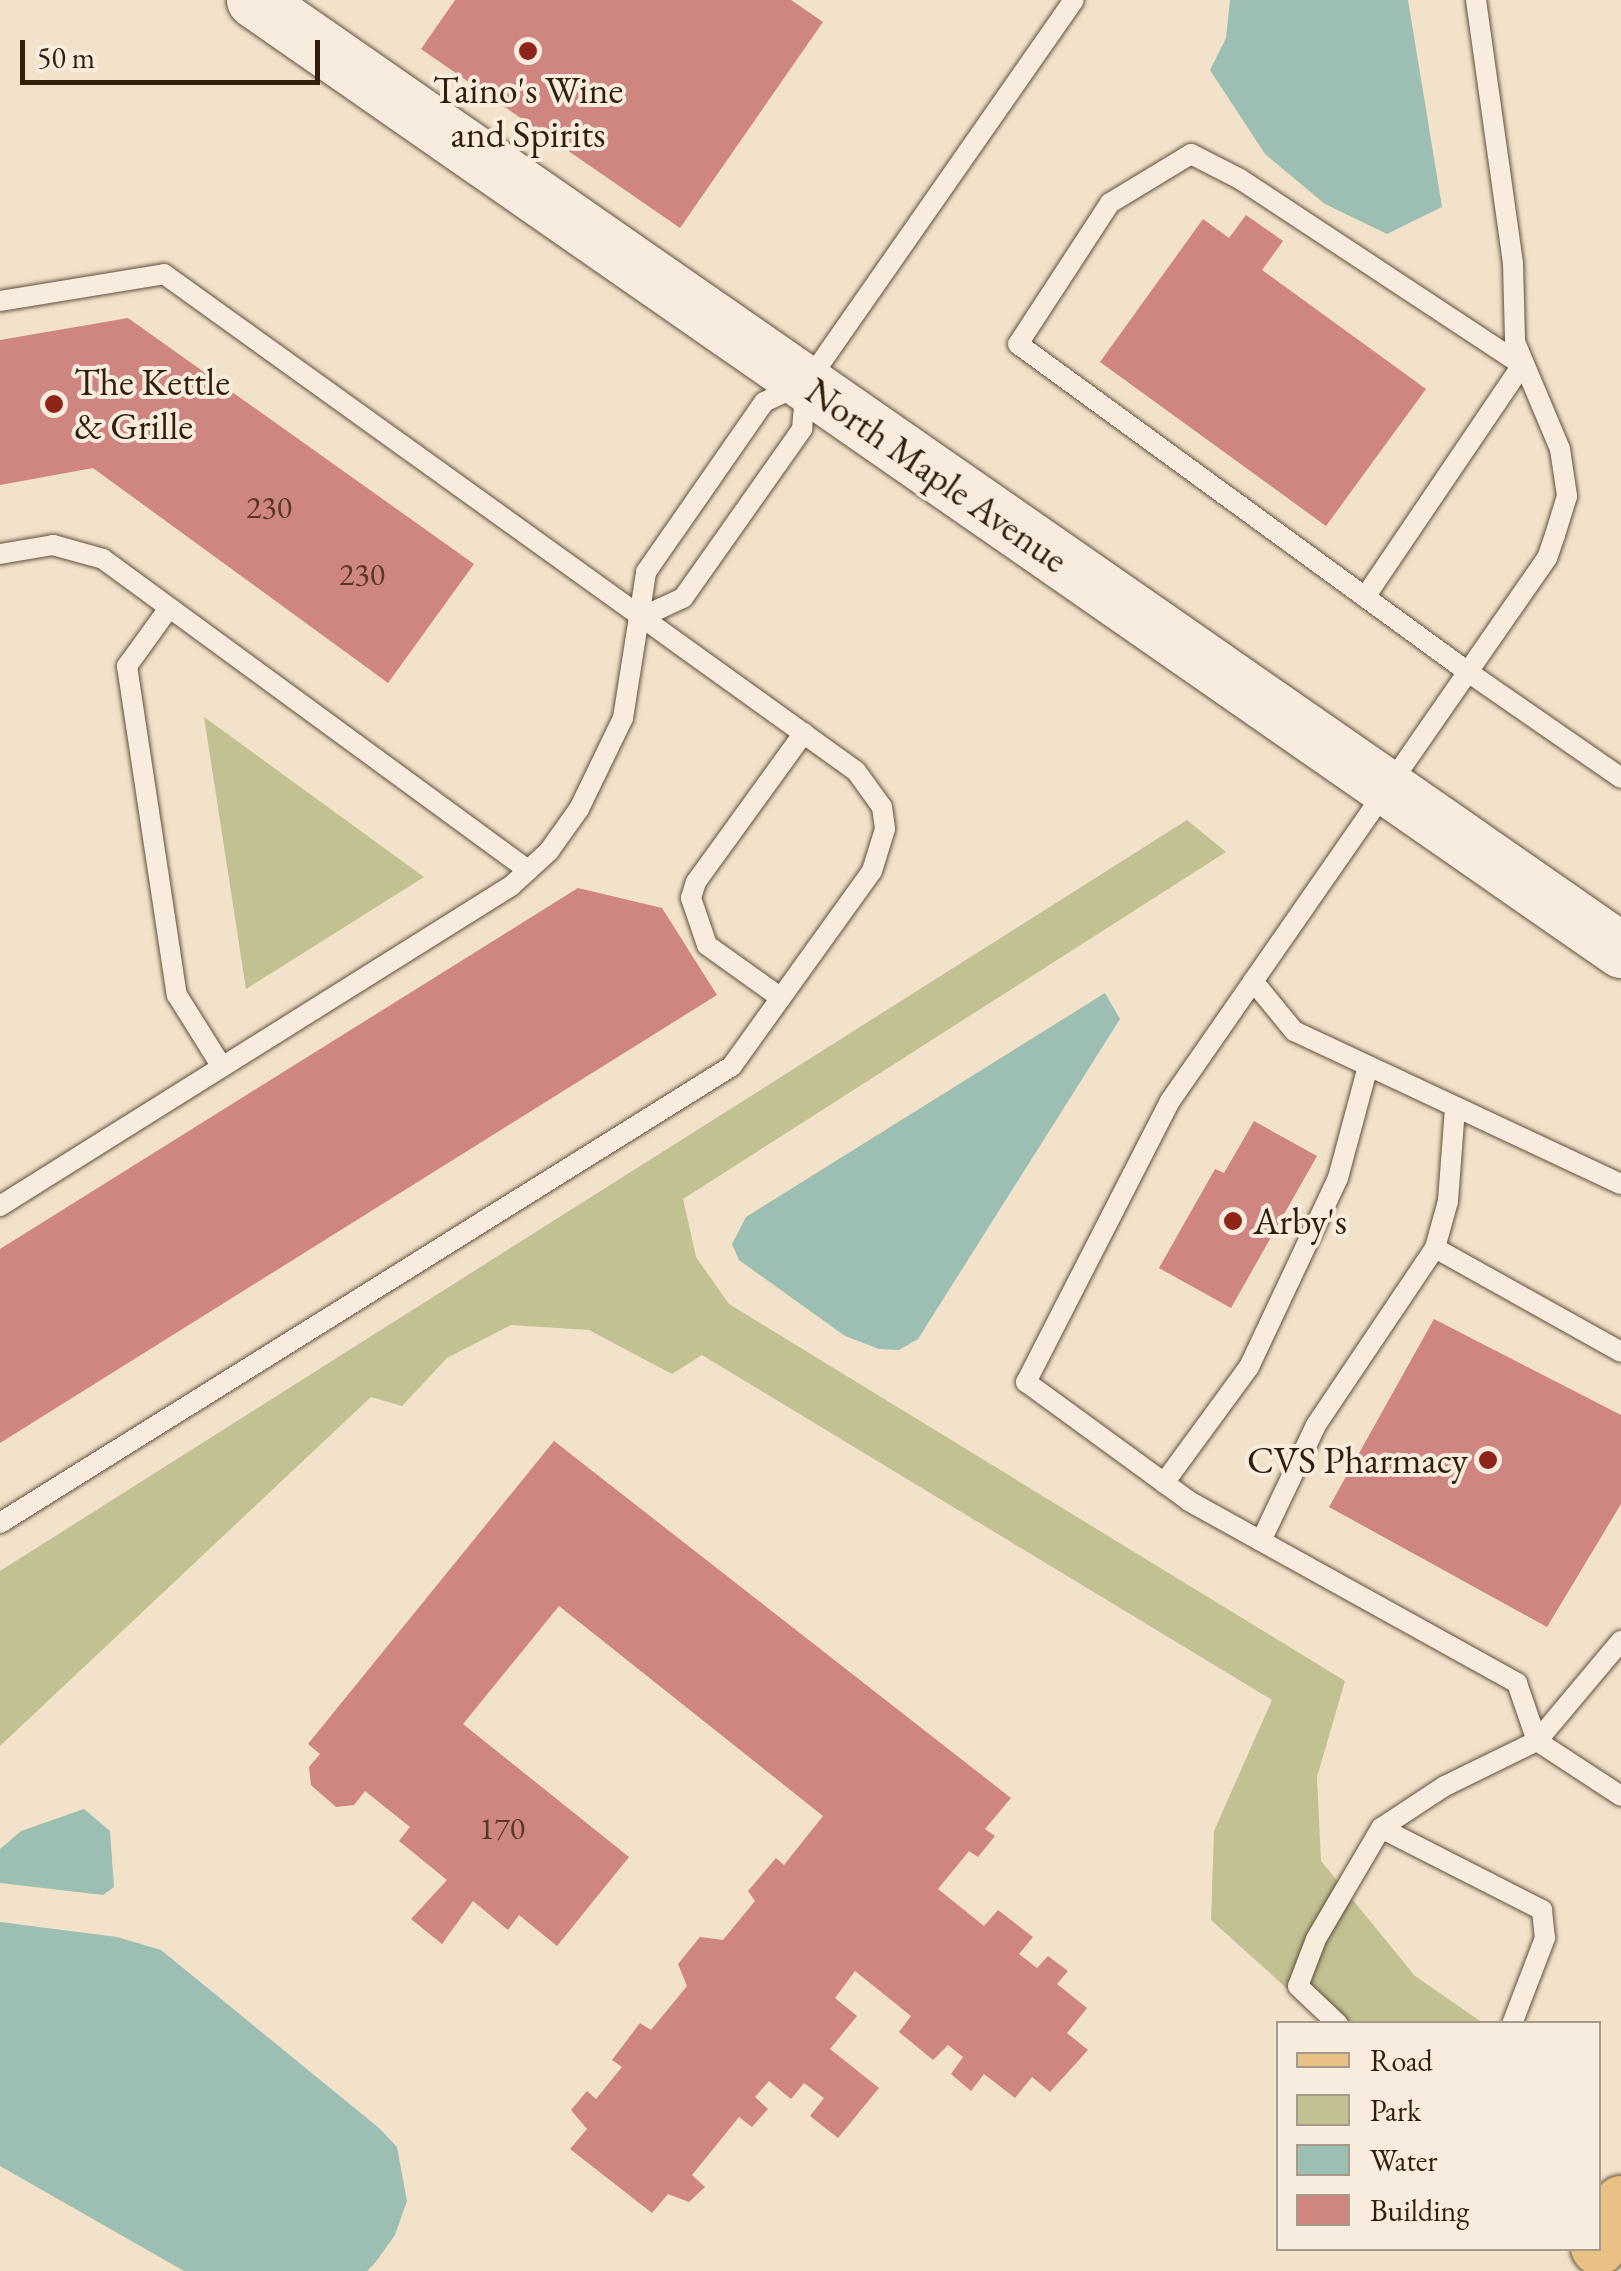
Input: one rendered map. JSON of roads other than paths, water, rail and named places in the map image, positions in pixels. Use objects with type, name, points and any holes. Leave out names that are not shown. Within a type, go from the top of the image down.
[{"type":"main road","name":"North Maple Avenue","points":[[254,0],[1621,950]]},
{"type":"main road","points":[[1601,2242],[1621,2203]]},
{"type":"lane","points":[[642,617],[683,598],[802,428],[806,384],[1074,0]]},
{"type":"lane","points":[[1476,0],[1522,365],[1560,449],[1566,496],[1546,558],[1170,1101],[1026,1382],[1164,1483],[1517,1683],[1538,1741],[1621,1796]]},
{"type":"lane","points":[[1522,365],[1240,179],[1190,154],[1110,203],[1018,344],[1468,672],[1621,778]]},
{"type":"lane","points":[[0,301],[164,274],[804,734],[872,787],[885,829],[872,871],[732,1066],[0,1524]]},
{"type":"lane","points":[[1365,597],[1522,365]]},
{"type":"lane","points":[[0,1206],[528,870],[579,809],[624,718],[646,572],[764,402],[806,384]]},
{"type":"lane","points":[[0,554],[53,546],[88,551],[528,870]]},
{"type":"lane","points":[[170,608],[126,666],[177,995],[222,1067]]},
{"type":"lane","points":[[780,998],[707,945],[697,932],[691,898],[696,882],[804,734]]},
{"type":"lane","points":[[1253,982],[1294,1031],[1621,1184]]},
{"type":"lane","points":[[1164,1483],[1249,1367],[1338,1178],[1368,1066]]},
{"type":"lane","points":[[1261,1541],[1316,1425],[1435,1248],[1448,1202],[1456,1108]]},
{"type":"lane","points":[[1435,1248],[1621,1352]]},
{"type":"lane","points":[[1335,2021],[1298,1986],[1316,1939],[1381,1828],[1445,1786],[1538,1741],[1621,1641]]},
{"type":"lane","points":[[1381,1828],[1542,1910],[1545,1938],[1513,2021]]},
{"type":"water","points":[[1230,0],[1408,0],[1442,207],[1387,234],[1325,204],[1265,154],[1210,70],[1226,38]]},
{"type":"water","points":[[1105,993],[1120,1019],[918,1339],[899,1350],[879,1349],[845,1336],[739,1260],[732,1244],[746,1217]]},
{"type":"water","points":[[84,1809],[110,1831],[114,1887],[103,1895],[0,1883],[0,1849],[21,1831]]},
{"type":"water","points":[[0,1922],[117,1937],[161,1950],[379,2128],[397,2147],[407,2201],[395,2235],[375,2263],[367,2271],[184,2271],[0,2166]]},
{"type":"place","name":"Taino's Wine and Spirits","points":[[528,51]]},
{"type":"place","name":"The Kettle & Grille","points":[[54,404]]},
{"type":"place","name":"Arby's","points":[[1233,1221]]},
{"type":"place","name":"CVS Pharmacy","points":[[1488,1460]]}]
